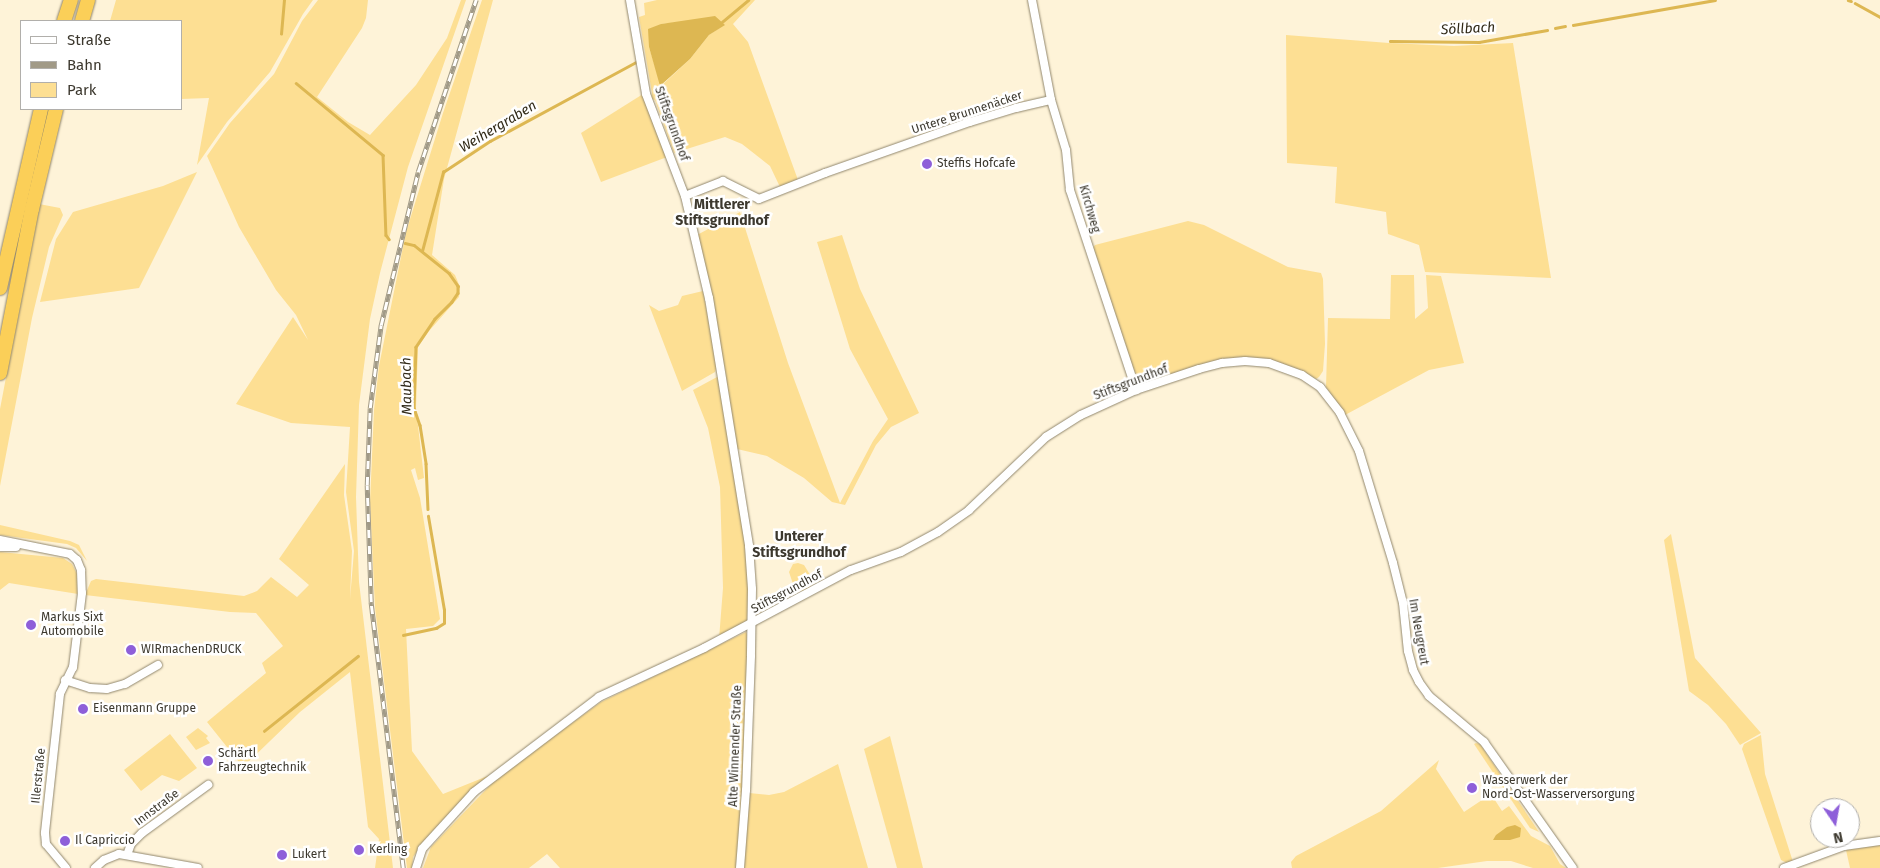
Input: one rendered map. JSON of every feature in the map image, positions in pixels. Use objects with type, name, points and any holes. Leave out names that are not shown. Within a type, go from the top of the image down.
[{"type":"highway","points":[[64,20],[71,0]]},
{"type":"highway","points":[[82,20],[88,0]]},
{"type":"highway","points":[[0,288],[41,110]]},
{"type":"highway","points":[[0,373],[32,209],[56,110]]},
{"type":"street","name":"Stiftsgrundhof","points":[[630,0],[646,94],[685,196],[709,298],[750,546],[751,624],[852,570],[901,552],[938,532],[969,510],[1035,447],[1059,428],[1095,408],[1136,390],[1199,369],[1222,363],[1245,361],[1269,363],[1286,368],[1302,375],[1320,387]]},
{"type":"street","name":"Kirchweg","points":[[1032,0],[1051,100],[1066,150],[1070,190],[1136,390]]},
{"type":"street","name":"Untere Brunnenäcker","points":[[685,196],[723,181],[760,199],[891,149],[992,114],[1051,100]]},
{"type":"street","name":"Im Neugreut","points":[[1320,387],[1340,413],[1362,460],[1394,562],[1408,650],[1413,670],[1419,682],[1429,696],[1484,742],[1573,868]]},
{"type":"street","name":"Illerstraße","points":[[0,540],[28,548]]},
{"type":"street","name":"Illerstraße","points":[[0,547],[28,548],[70,554],[77,560],[81,570],[82,593],[73,667],[65,680],[59,702],[45,836],[46,844],[66,868]]},
{"type":"street","points":[[416,868],[422,849],[474,792],[591,703],[751,624]]},
{"type":"street","name":"Alte Winnender Straße","points":[[740,868],[746,790],[751,624]]},
{"type":"street","points":[[65,680],[97,690],[117,687],[158,665]]},
{"type":"street","name":"Innstraße","points":[[127,855],[131,844],[142,833],[208,785]]},
{"type":"street","points":[[1784,868],[1844,846],[1880,841]]},
{"type":"street","points":[[95,868],[110,856],[119,854],[198,868]]},
{"type":"green space","points":[[116,0],[313,0],[270,72],[227,122],[197,165],[209,98],[182,99],[182,20],[110,20]]},
{"type":"green space","points":[[318,0],[368,0],[366,18],[362,28],[317,97],[348,122],[370,135],[416,85],[447,38],[461,0],[466,0],[408,167],[370,319],[359,405],[356,497],[359,582],[393,868],[375,868],[379,839],[368,827],[350,672],[300,712],[243,767],[207,722],[266,673],[262,663],[283,646],[256,613],[230,612],[85,595],[91,581],[96,579],[244,596],[257,591],[271,577],[297,597],[309,585],[279,559],[345,464],[344,495],[352,551],[350,599],[354,551],[346,492],[350,427],[291,423],[236,404],[293,317],[308,340],[296,315],[276,290],[239,227],[207,156],[230,123],[274,74],[302,21]]},
{"type":"green space","points":[[482,0],[493,0],[444,179],[432,255],[455,275],[460,287],[459,297],[429,331],[418,347],[416,408],[424,478],[418,480],[415,468],[411,470],[420,498],[440,619],[433,626],[406,629],[412,751],[443,794],[490,775],[450,813],[413,857],[412,868],[407,868],[375,608],[370,502],[374,410],[379,366],[406,232],[443,113]]},
{"type":"green space","points":[[657,0],[755,0],[733,24],[748,42],[798,180],[780,187],[770,166],[742,144],[725,137],[674,153],[655,100],[651,99],[652,93],[639,17],[645,15],[644,3]],"holes":[[[681,22],[724,25],[709,35],[690,59],[661,86],[649,47],[661,24]]]},
{"type":"green space","points":[[1286,35],[1454,46],[1513,43],[1551,278],[1425,272],[1419,245],[1388,234],[1386,212],[1335,203],[1337,167],[1287,163]]},
{"type":"green space","points":[[643,94],[667,157],[601,182],[581,133]]},
{"type":"green space","points":[[197,172],[139,288],[40,302],[56,239],[73,212],[163,186]]},
{"type":"green space","points":[[39,204],[60,208],[63,215],[49,247],[32,318],[0,486],[0,409]]},
{"type":"green space","points":[[740,212],[788,363],[840,503],[873,441],[888,419],[850,349],[817,242],[842,235],[860,289],[919,413],[891,427],[876,445],[845,505],[832,502],[804,478],[767,456],[737,449],[725,369],[697,235]]},
{"type":"green space","points":[[1188,221],[1204,225],[1288,267],[1321,273],[1323,279],[1325,344],[1323,371],[1319,377],[1316,379],[1284,365],[1244,359],[1142,385],[1138,383],[1093,248],[1095,245]]},
{"type":"green space","points":[[1391,275],[1414,275],[1415,319],[1428,308],[1426,275],[1441,276],[1464,363],[1429,370],[1345,415],[1326,387],[1328,318],[1390,319]]},
{"type":"green space","points":[[703,291],[717,366],[715,372],[682,391],[649,305],[659,311],[678,305],[682,296]]},
{"type":"green space","points":[[719,377],[738,485],[750,587],[747,623],[719,639],[723,588],[720,487],[708,428],[693,390]]},
{"type":"green space","points":[[0,525],[70,541],[79,545],[87,561],[76,548],[67,544],[0,535]]},
{"type":"green space","points":[[1671,534],[1695,658],[1761,733],[1740,745],[1726,724],[1708,705],[1689,691],[1664,540]]},
{"type":"green space","points":[[0,552],[63,558],[72,564],[77,574],[78,594],[9,583],[0,590]]},
{"type":"green space","points":[[793,564],[804,565],[812,578],[809,589],[803,592],[793,584],[789,572]]},
{"type":"green space","points":[[746,632],[749,638],[737,868],[560,868],[547,854],[529,868],[423,868],[431,847],[498,777],[601,702]]},
{"type":"green space","points":[[198,728],[208,736],[206,738],[210,743],[196,750],[186,737]]},
{"type":"green space","points":[[170,734],[197,768],[179,781],[162,775],[141,791],[124,770]]},
{"type":"green space","points":[[1761,735],[1765,774],[1793,862],[1787,863],[1781,860],[1742,749],[1744,744]]},
{"type":"green space","points":[[890,736],[923,868],[897,868],[864,749]]},
{"type":"green space","points":[[1474,744],[1480,744],[1539,832],[1530,828]]},
{"type":"green space","points":[[1439,760],[1436,769],[1464,812],[1491,794],[1502,811],[1509,806],[1531,836],[1550,846],[1560,864],[1566,868],[1533,868],[1511,861],[1487,861],[1438,868],[1292,868],[1291,862],[1296,856],[1381,811]]},
{"type":"green space","points":[[838,764],[868,868],[743,868],[749,793],[769,795],[784,792]]},
{"type":"green space","points":[[1880,845],[1880,868],[1850,868],[1846,850]]},
{"type":"shaded area","points":[[715,16],[725,25],[709,35],[690,59],[660,86],[649,47],[648,29],[661,24]]},
{"type":"shaded area","points":[[1515,825],[1521,828],[1520,837],[1510,840],[1493,840],[1496,835],[1507,827]]},
{"type":"waterway","points":[[281,34],[284,0]]},
{"type":"waterway","name":"Weihergraben","points":[[722,22],[748,0]]},
{"type":"waterway","name":"Söllbach","points":[[1573,25],[1715,0]]},
{"type":"waterway","name":"Söllbach","points":[[1855,3],[1880,17]]},
{"type":"waterway","name":"Söllbach","points":[[1555,28],[1565,26]]},
{"type":"waterway","name":"Söllbach","points":[[1390,41],[1479,42],[1547,30]]},
{"type":"waterway","name":"Weihergraben","points":[[422,251],[443,172],[490,141],[636,62]]},
{"type":"waterway","name":"Maubach","points":[[296,83],[383,155],[386,235],[389,239]]},
{"type":"waterway","name":"Maubach","points":[[405,243],[414,245],[449,273],[458,286],[458,293],[452,302],[435,319],[416,347],[414,408],[420,425],[426,464],[428,509]]},
{"type":"waterway","name":"Maubach","points":[[403,635],[436,628],[444,623],[444,610],[428,516]]},
{"type":"waterway","name":"Maubach","points":[[264,731],[358,656]]},
{"type":"railway","points":[[403,868],[371,602],[367,485],[370,408],[381,325],[418,172],[476,0]]},
{"type":"place","name":"Steffis Hofcafe","points":[[927,164]]},
{"type":"place","name":"Markus Sixt Automobile","points":[[31,625]]},
{"type":"place","name":"WIRmachenDRUCK","points":[[131,650]]},
{"type":"place","name":"Eisenmann Gruppe","points":[[83,709]]},
{"type":"place","name":"Schärtl Fahrzeugtechnik","points":[[208,761]]},
{"type":"place","name":"Wasserwerk der Nord-Ost-Wasserversorgung","points":[[1472,788]]},
{"type":"place","name":"Il Capriccio","points":[[65,841]]},
{"type":"place","name":"Kerling","points":[[359,850]]},
{"type":"place","name":"Lukert","points":[[282,855]]},
{"type":"district","name":"Mittlerer Stiftsgrundhof","points":[[722,214]]},
{"type":"district","name":"Unterer Stiftsgrundhof","points":[[799,546]]}]
